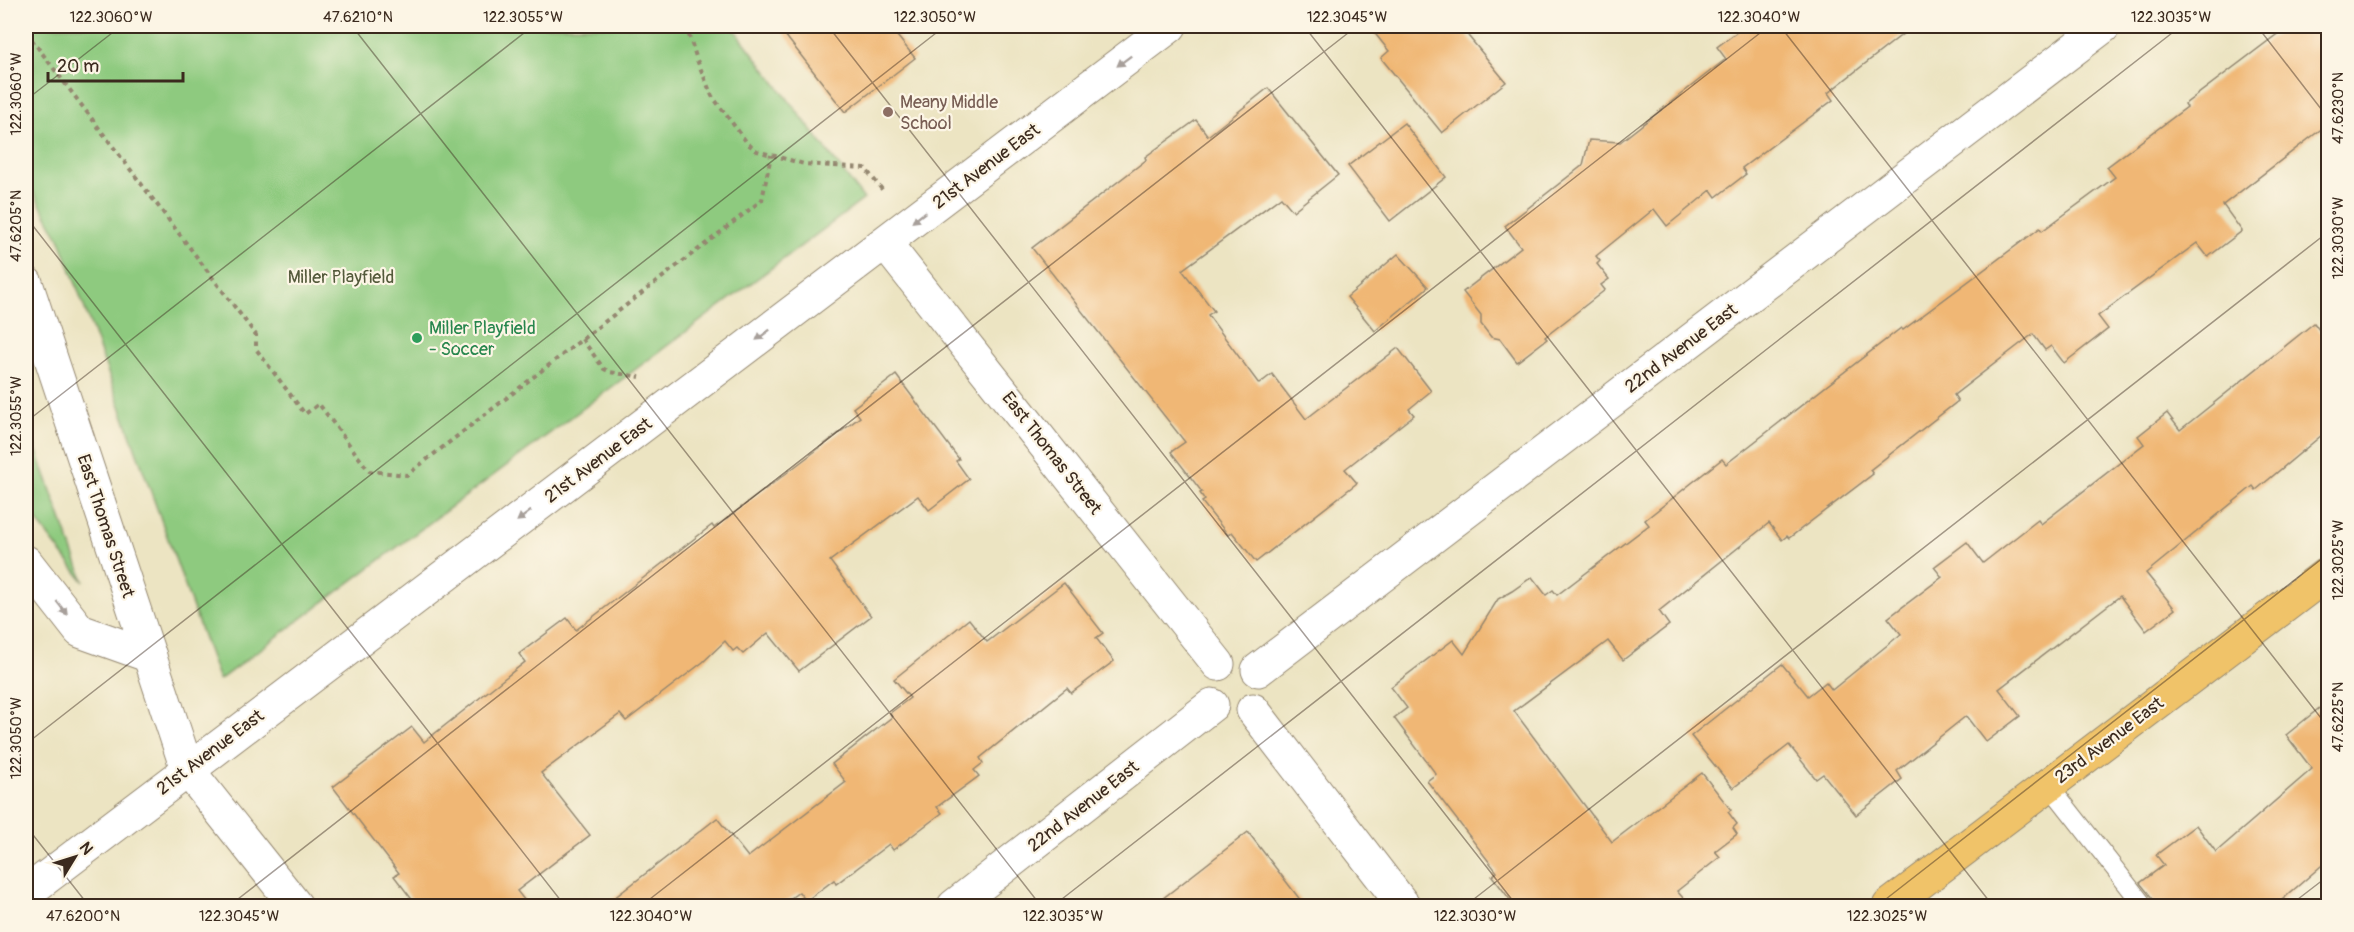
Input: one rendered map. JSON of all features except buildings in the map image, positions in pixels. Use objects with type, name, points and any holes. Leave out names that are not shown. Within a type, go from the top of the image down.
[{"type":"main road","name":"23rd Avenue East","points":[[1889,906],[2328,573]]},
{"type":"street","name":"21st Avenue East","points":[[26,893],[1170,26]]},
{"type":"street","name":"22nd Avenue East","points":[[1258,670],[2104,26]]},
{"type":"street","name":"East Thomas Street","points":[[885,243],[1218,663]]},
{"type":"street","name":"East Thomas Street","points":[[26,283],[187,769]]},
{"type":"street","points":[[26,562],[80,631],[150,656]]},
{"type":"street","points":[[1239,659],[1248,662],[1258,670],[1264,687],[1263,696],[1253,710],[1242,716],[1223,715],[1212,705],[1206,693],[1206,684],[1208,675],[1218,663],[1239,659]]},
{"type":"street","name":"22nd Avenue East","points":[[954,906],[1212,705]]},
{"type":"street","points":[[1253,710],[1404,906]]},
{"type":"street","points":[[187,769],[296,906]]},
{"type":"lane","points":[[2049,785],[2144,906]]},
{"type":"path","points":[[686,26],[712,96],[748,144],[757,151],[804,164],[866,168],[884,192]]},
{"type":"path","points":[[26,32],[256,335],[256,349],[305,414],[319,404],[369,471],[407,476],[762,200],[771,155]]},
{"type":"path","points":[[582,339],[604,369],[641,377]]},
{"type":"green space","name":"Miller Playfield","points":[[26,26],[732,26],[864,199],[219,680],[60,240],[26,179]]},
{"type":"green space","points":[[26,422],[84,582],[26,507]]},
{"type":"place","name":"Meany Middle School","points":[[888,112]]},
{"type":"place","name":"Miller Playfield - Soccer","points":[[417,338]]}]
